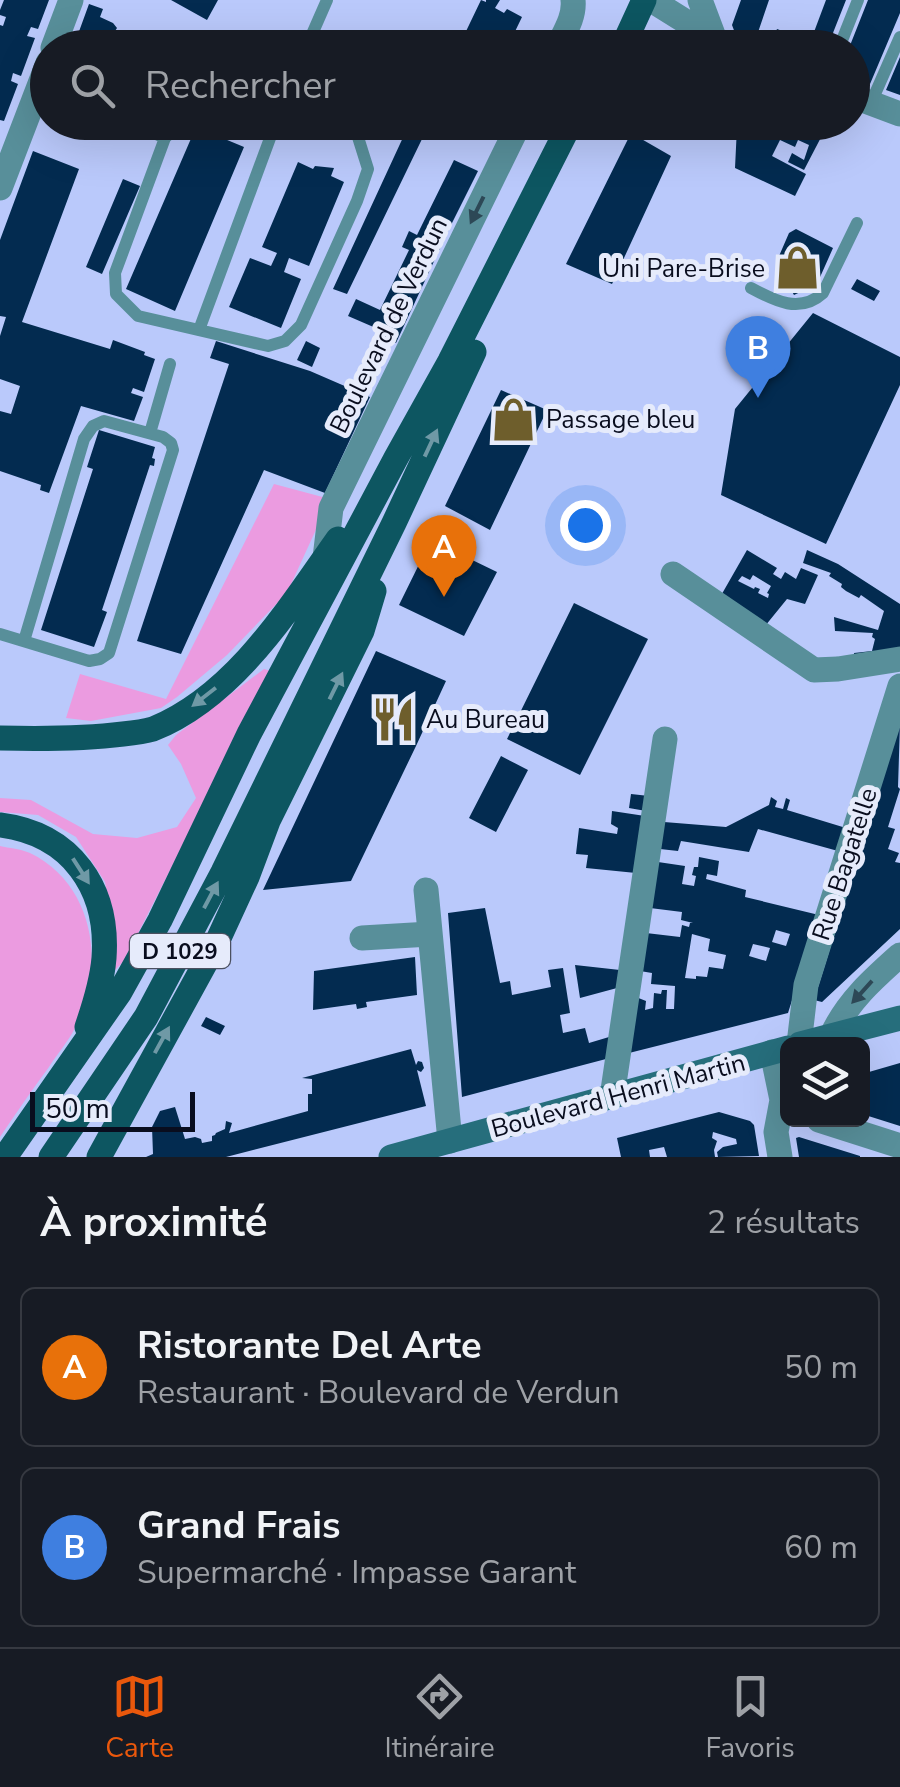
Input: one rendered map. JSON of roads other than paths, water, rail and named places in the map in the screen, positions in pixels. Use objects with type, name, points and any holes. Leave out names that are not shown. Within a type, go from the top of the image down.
[{"type":"main road","points":[[616,30],[628,0]]},
{"type":"main road","points":[[632,30],[648,0]]},
{"type":"main road","name":"D 1029","points":[[5,1157],[120,992],[167,907],[248,734],[450,362],[562,140]]},
{"type":"main road","name":"D 1029","points":[[51,1157],[146,1018],[223,872],[577,140]]},
{"type":"main road","points":[[0,738],[96,738],[151,729],[203,700],[262,644],[396,458]]},
{"type":"main road","points":[[104,1154],[218,940],[268,820],[362,631],[394,522]]},
{"type":"main road","points":[[0,825],[29,830],[71,855],[94,893],[100,912],[104,958],[97,999],[77,1055]]},
{"type":"main road","points":[[825,1037],[900,1018]]},
{"type":"main road","name":"Boulevard Henri Martin","points":[[390,1157],[780,1050]]},
{"type":"street","points":[[565,30],[572,17],[573,0]]},
{"type":"street","points":[[648,0],[698,30]]},
{"type":"street","points":[[700,0],[714,30]]},
{"type":"street","points":[[870,103],[900,114]]},
{"type":"street","points":[[0,188],[30,113]]},
{"type":"street","name":"Boulevard de Verdun","points":[[325,558],[331,508],[511,140]]},
{"type":"street","points":[[673,574],[814,670],[900,659]]},
{"type":"street","name":"Rue Bagatelle","points":[[801,1037],[806,985],[900,686]]},
{"type":"street","points":[[612,1096],[666,738]]},
{"type":"street","points":[[426,890],[450,1141]]},
{"type":"street","points":[[362,938],[430,934]]},
{"type":"street","points":[[832,1035],[841,1015],[900,955]]},
{"type":"street","points":[[780,1119],[776,1132],[780,1157]]},
{"type":"street","points":[[842,1127],[900,1146]]},
{"type":"lane","points":[[314,30],[327,0]]},
{"type":"lane","points":[[846,30],[858,0]]},
{"type":"lane","points":[[870,87],[900,37]]},
{"type":"lane","points":[[164,140],[115,272],[116,294],[138,316],[268,346],[285,340],[302,325],[357,201],[368,169],[359,140]]},
{"type":"lane","points":[[199,330],[269,140]]},
{"type":"lane","points":[[751,288],[778,302],[799,306],[814,301],[823,293],[857,222]]},
{"type":"lane","points":[[150,433],[170,364]]},
{"type":"lane","points":[[0,634],[88,660],[100,659],[109,652],[173,450],[164,437],[104,421],[93,426],[84,438],[24,641]]},
{"type":"place","name":"Uni Pare-Brise","points":[[798,268]]},
{"type":"place","name":"Grand Frais","points":[[758,398]]},
{"type":"place","name":"Passage bleu","points":[[513,419]]},
{"type":"place","name":"Ristorante Del Arte","points":[[444,597]]},
{"type":"place","name":"Au Bureau","points":[[393,719]]}]
